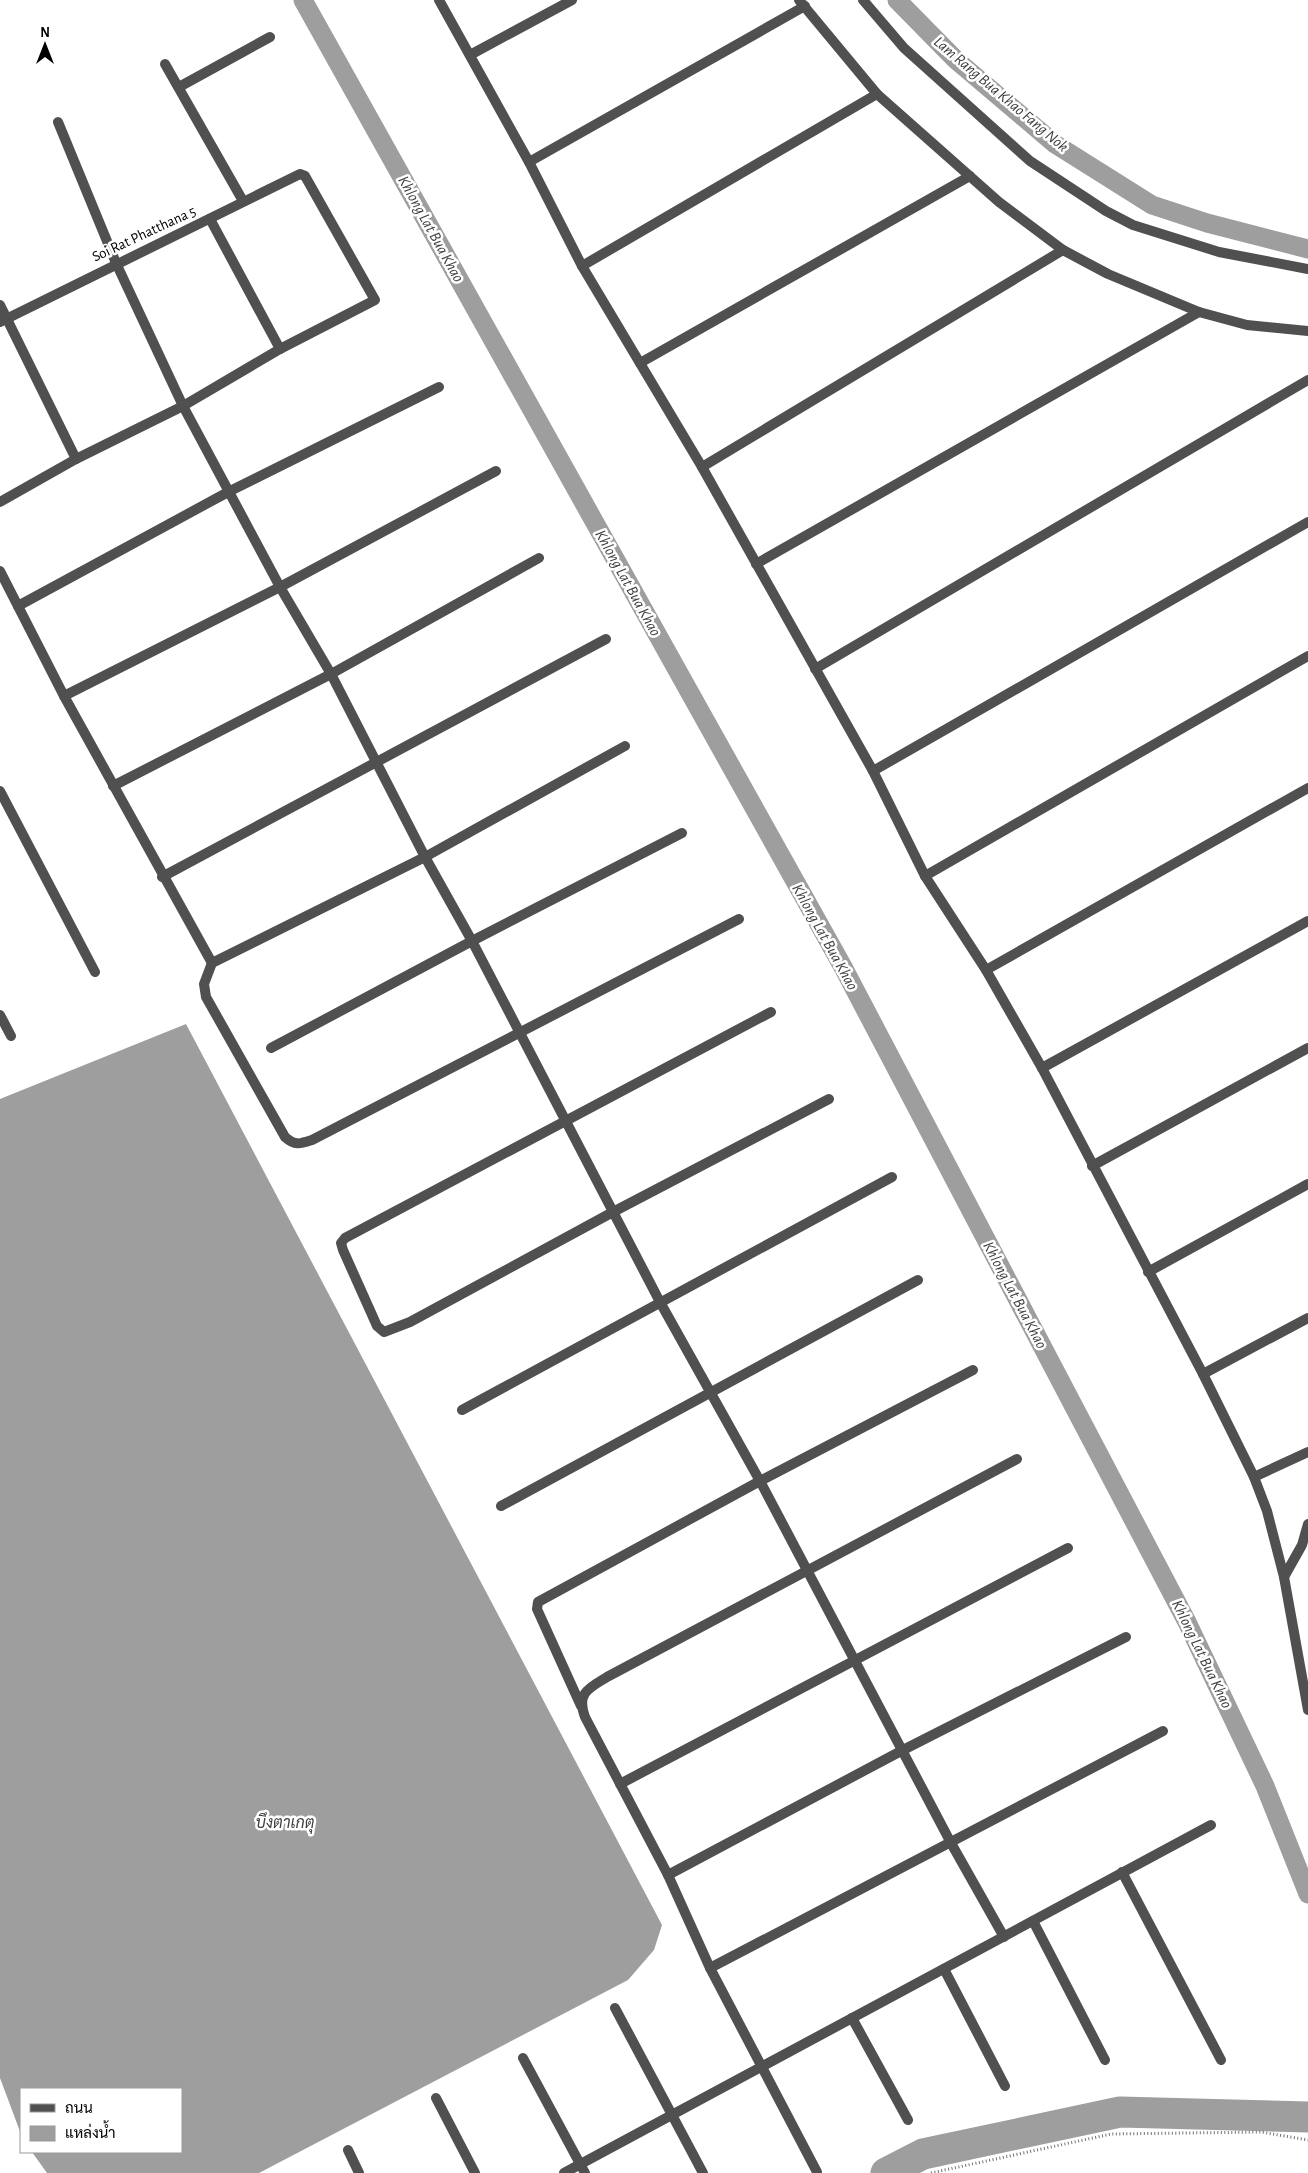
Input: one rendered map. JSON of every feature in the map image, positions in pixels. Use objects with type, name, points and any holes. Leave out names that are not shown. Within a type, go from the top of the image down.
[{"type":"street","points":[[439,0],[529,162],[582,266],[702,467],[873,771],[925,876],[986,970],[1042,1068],[1203,1374],[1254,1477],[1267,1511],[1284,1577],[1305,1675],[1308,1710]]},
{"type":"street","points":[[470,55],[572,0]]},
{"type":"street","points":[[863,0],[904,48],[1030,161],[1106,211],[1133,225],[1218,252],[1308,269]]},
{"type":"street","points":[[529,162],[802,3],[877,94],[999,202],[1064,250],[1108,274],[1199,312],[1247,325],[1308,331]]},
{"type":"street","points":[[179,87],[270,37]]},
{"type":"street","points":[[166,64],[243,201]]},
{"type":"street","points":[[582,266],[877,94]]},
{"type":"street","points":[[58,122],[116,263],[183,406],[280,587],[331,674],[425,857],[472,941],[660,1302],[760,1481],[904,1750],[951,1843],[1004,1937]]},
{"type":"street","name":"Soi Rat Phatthana 5","points":[[3,320],[300,174],[305,176],[375,300],[280,349]]},
{"type":"street","points":[[640,363],[970,176]]},
{"type":"street","points":[[0,502],[76,460],[183,406],[280,349],[210,219]]},
{"type":"street","points":[[702,467],[1064,250]]},
{"type":"street","points":[[0,305],[3,320],[76,460]]},
{"type":"street","points":[[756,564],[1199,312]]},
{"type":"street","points":[[815,669],[1308,380]]},
{"type":"street","points":[[18,606],[230,491],[439,387]]},
{"type":"street","points":[[64,696],[280,587],[496,471]]},
{"type":"street","points":[[873,771],[1308,522]]},
{"type":"street","points":[[113,786],[331,674],[539,558]]},
{"type":"street","points":[[2,578],[162,877],[212,963]]},
{"type":"street","points":[[162,877],[606,639]]},
{"type":"street","points":[[925,876],[1308,656]]},
{"type":"street","points":[[625,746],[425,857],[212,963],[204,984],[206,997],[285,1137],[292,1144],[312,1140],[519,1031],[739,919]]},
{"type":"street","points":[[986,970],[1308,788]]},
{"type":"street","points":[[0,791],[95,972]]},
{"type":"street","points":[[271,1048],[472,941],[682,833]]},
{"type":"street","points":[[1042,1068],[1308,921]]},
{"type":"street","points":[[771,1012],[345,1238],[341,1243],[343,1250],[377,1326],[384,1332],[402,1326],[613,1212],[829,1099]]},
{"type":"street","points":[[0,1015],[11,1036]]},
{"type":"street","points":[[1092,1166],[1308,1048]]},
{"type":"street","points":[[462,1410],[892,1177]]},
{"type":"street","points":[[1148,1272],[1308,1184]]},
{"type":"street","points":[[501,1506],[918,1280]]},
{"type":"street","points":[[1203,1374],[1308,1318]]},
{"type":"street","points":[[817,2172],[710,1968],[668,1875],[581,1706],[538,1609],[538,1602],[760,1481],[973,1370]]},
{"type":"street","points":[[1254,1477],[1308,1452]]},
{"type":"street","points":[[581,1706],[583,1695],[589,1688],[807,1569],[1017,1459]]},
{"type":"street","points":[[1284,1577],[1302,1545],[1308,1524]]},
{"type":"street","points":[[620,1784],[1068,1548]]},
{"type":"street","points":[[668,1875],[904,1750],[1126,1636]]},
{"type":"street","points":[[710,1968],[1163,1731]]},
{"type":"street","points":[[564,2173],[582,2169],[671,2114],[1211,1825]]},
{"type":"street","points":[[1122,1872],[1220,2060]]},
{"type":"street","points":[[1033,1921],[1105,2060]]},
{"type":"street","points":[[944,1968],[1005,2086]]},
{"type":"street","points":[[615,2008],[703,2173]]},
{"type":"street","points":[[852,2018],[908,2120]]},
{"type":"street","points":[[523,2058],[582,2169]]},
{"type":"street","points":[[436,2098],[475,2173]]},
{"type":"street","points":[[348,2150],[360,2173]]},
{"type":"path","points":[[931,2173],[1111,2134],[1261,2132],[1308,2140]]},
{"type":"water","name":"บึงตาเกตุ","points":[[186,1024],[662,1925],[654,1950],[628,1980],[259,2173],[47,2173],[33,2153],[182,2153],[182,2088],[20,2088],[20,2131],[0,2078],[0,1099]]},
{"type":"waterway","name":"Khlong Lat Bua Khao","points":[[303,0],[843,967],[1187,1622],[1265,1786],[1308,1894]]},
{"type":"waterway","name":"Lam Rang Bua Khao Fang Nok","points":[[897,0],[956,60],[1055,144],[1152,205],[1207,223],[1308,249]]},
{"type":"waterway","points":[[886,2173],[923,2154],[1120,2112],[1308,2117]]}]
